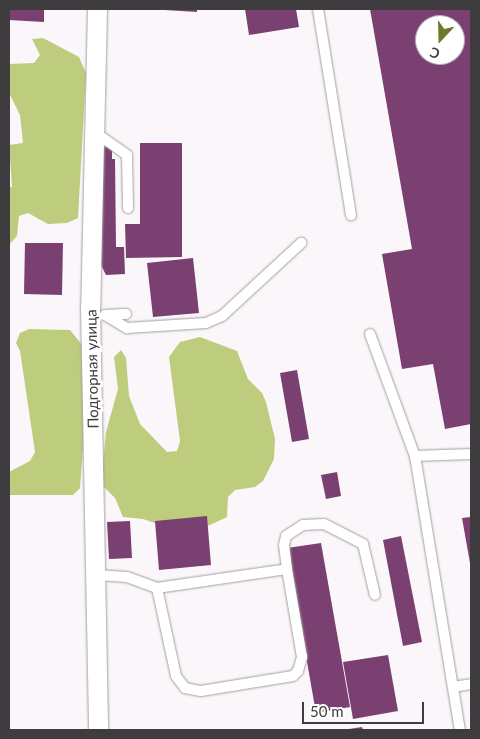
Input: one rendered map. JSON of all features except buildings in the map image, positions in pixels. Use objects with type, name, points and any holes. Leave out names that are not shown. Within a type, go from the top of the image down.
[{"type":"street","name":"Подгорная улица","points":[[97,9],[93,131],[98,311],[98,730]]},
{"type":"lane","points":[[318,9],[351,215]]},
{"type":"lane","points":[[93,131],[127,155],[128,208]]},
{"type":"lane","points":[[98,311],[127,328],[206,323],[222,316],[301,243]]},
{"type":"lane","points":[[98,311],[126,314]]},
{"type":"lane","points":[[370,334],[415,456],[460,730]]},
{"type":"lane","points":[[415,456],[471,454]]},
{"type":"lane","points":[[157,588],[176,676],[185,688],[201,691],[293,676],[298,672],[302,658],[284,545],[286,536],[303,525],[324,524],[363,544],[375,595]]},
{"type":"lane","points":[[97,575],[127,577],[157,588],[287,570]]},
{"type":"lane","points":[[453,687],[471,684]]},
{"type":"green space","points":[[43,38],[79,57],[86,73],[78,218],[67,223],[48,224],[28,213],[19,216],[17,236],[9,245],[9,187],[12,187],[9,145],[23,143],[20,115],[9,93],[9,64],[34,63],[40,55],[32,39]]},
{"type":"green space","points":[[29,329],[70,330],[83,346],[85,422],[80,488],[73,495],[9,495],[9,472],[30,461],[35,452],[20,351],[16,343],[20,333]]},
{"type":"green space","points":[[200,337],[237,351],[248,379],[262,393],[266,402],[275,439],[274,459],[263,481],[255,487],[235,490],[228,497],[227,517],[210,525],[181,532],[143,519],[123,517],[115,498],[101,484],[106,432],[118,389],[114,357],[121,350],[126,358],[129,396],[140,424],[167,452],[177,451],[180,441],[169,357],[180,342]]}]
